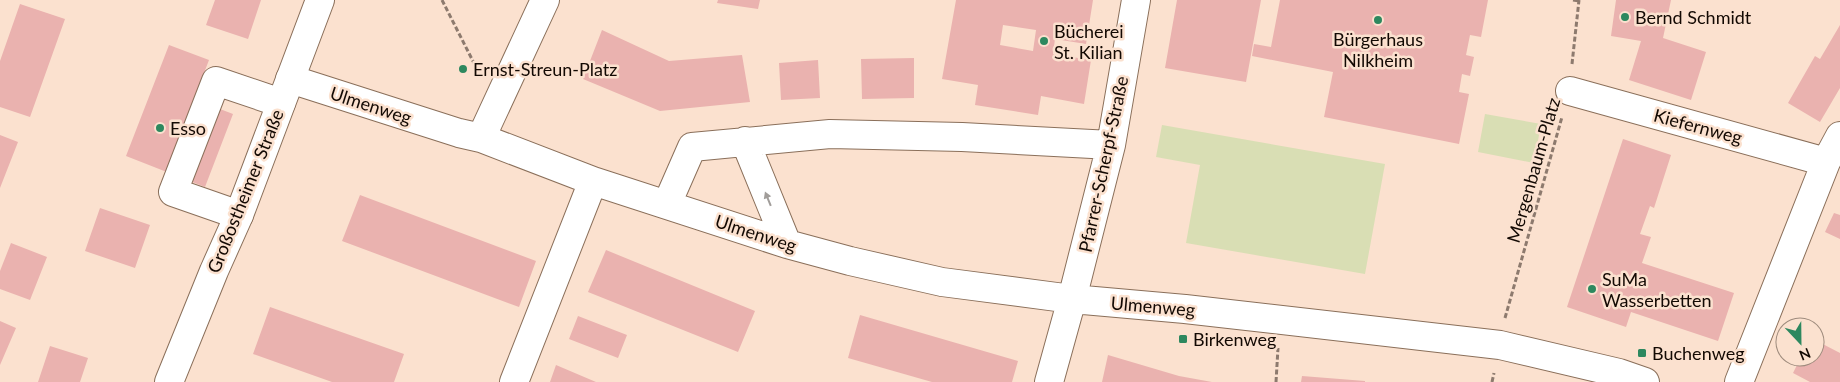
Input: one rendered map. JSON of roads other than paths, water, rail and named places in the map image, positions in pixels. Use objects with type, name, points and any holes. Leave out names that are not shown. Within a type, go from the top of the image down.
[{"type":"street","name":"Großostheimer Straße","points":[[169,382],[238,215],[320,0]]},
{"type":"street","points":[[481,138],[545,0]]},
{"type":"street","name":"Pfarrer-Scherpf-Straße","points":[[1049,382],[1111,145],[1136,0]]},
{"type":"street","name":"Ulmenweg","points":[[238,215],[173,192],[216,81],[285,91],[481,138],[593,181],[787,244],[850,261],[942,282],[1072,299],[1280,319],[1500,346],[1618,373],[1645,382]]},
{"type":"street","name":"Kiefernweg","points":[[1570,91],[1826,162]]},
{"type":"street","points":[[667,204],[692,147],[830,134],[944,136],[1111,145]]},
{"type":"street","points":[[1739,382],[1826,162],[1840,136]]},
{"type":"street","points":[[745,141],[787,244]]},
{"type":"street","points":[[514,382],[593,181]]},
{"type":"place","name":"Bernd Schmidt","points":[[1625,17]]},
{"type":"place","name":"Bürgerhaus Nilkheim","points":[[1378,20]]},
{"type":"place","name":"Bücherei St. Kilian","points":[[1044,41]]},
{"type":"place","name":"Ernst-Streun-Platz","points":[[463,69]]},
{"type":"place","name":"Esso","points":[[160,128]]},
{"type":"place","name":"SuMa Wasserbetten","points":[[1592,289]]},
{"type":"place","name":"Birkenweg","points":[[1183,339]]},
{"type":"place","name":"Buchenweg","points":[[1642,353]]}]
